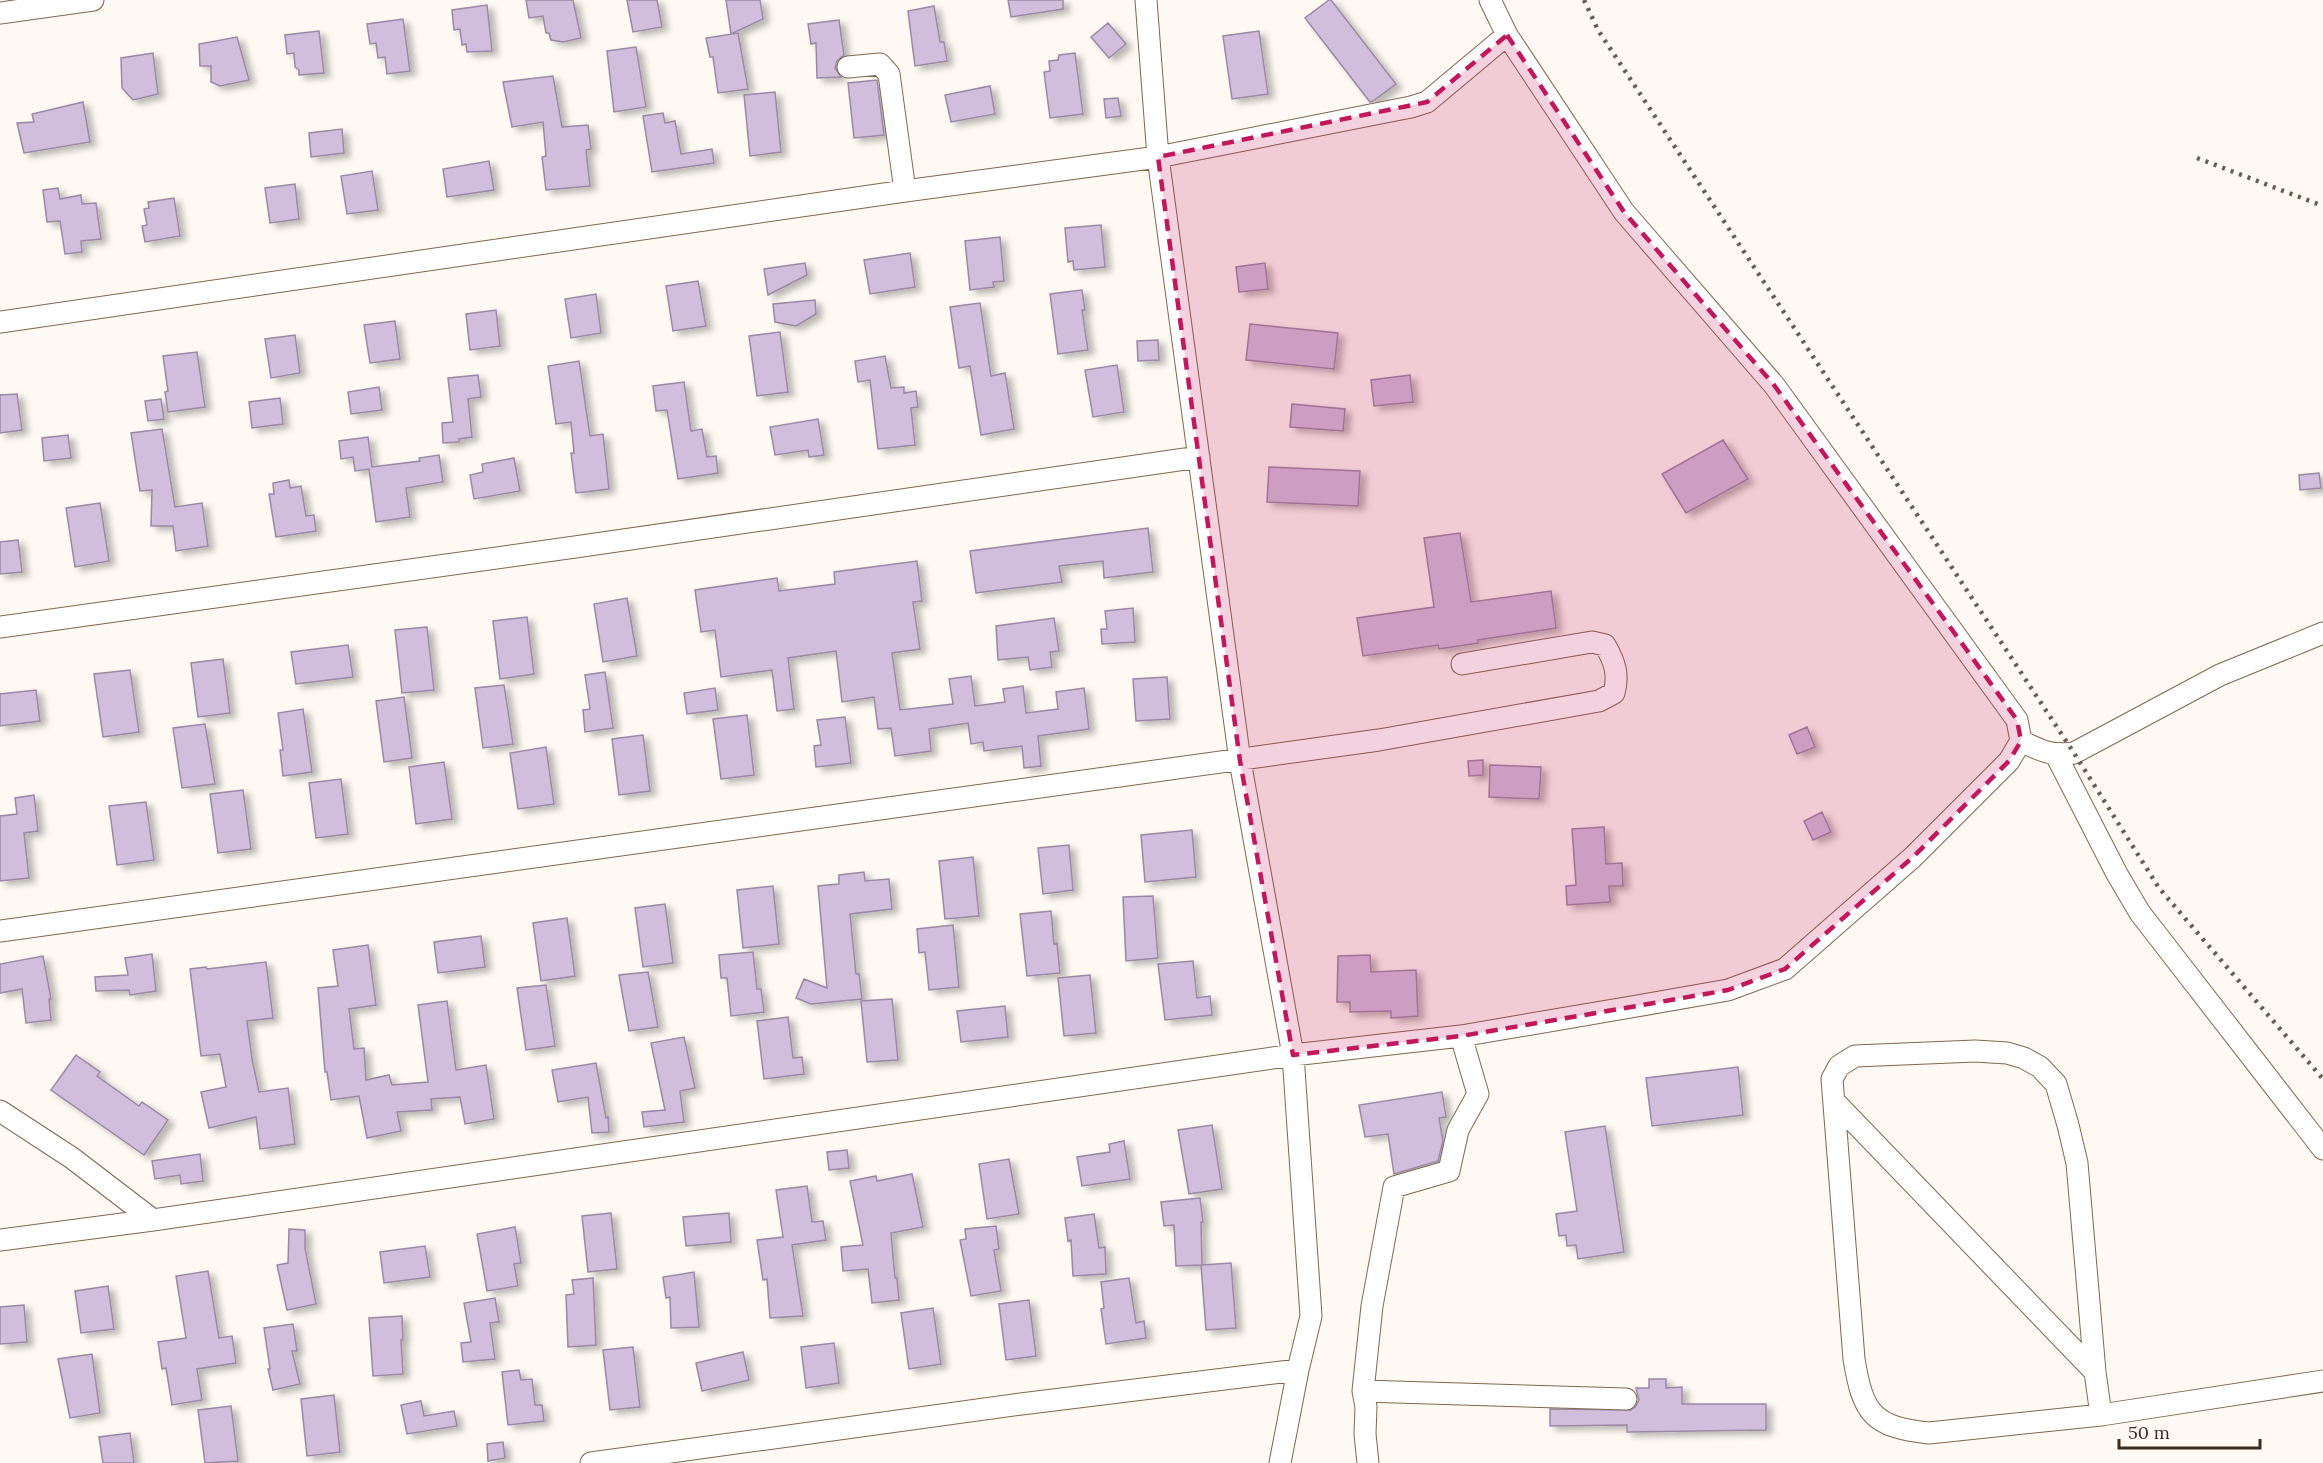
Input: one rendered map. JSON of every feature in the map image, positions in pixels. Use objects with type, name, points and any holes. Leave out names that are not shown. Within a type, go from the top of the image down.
[{"type":"street","points":[[0,13],[93,0]]},
{"type":"street","points":[[1146,0],[1158,157],[1239,761],[1293,1055],[1311,1316],[1280,1463]]},
{"type":"street","points":[[0,1240],[153,1220],[1293,1055],[1461,1036],[1728,990],[1785,969],[1913,857],[2009,760],[2021,741],[2018,720],[1773,385],[1624,212],[1506,35],[1490,0]]},
{"type":"street","points":[[0,322],[905,191],[1158,157],[1427,102],[1506,35]]},
{"type":"street","points":[[848,67],[880,64],[889,75],[905,191]]},
{"type":"street","points":[[0,627],[575,547],[1199,456]]},
{"type":"street","points":[[2021,741],[2038,750],[2056,755],[2074,753],[2220,675],[2323,633]]},
{"type":"street","points":[[0,931],[1379,740],[1599,700],[1614,693],[1618,680],[1614,660],[1605,645],[1592,642],[1462,664]]},
{"type":"street","points":[[2056,755],[2140,914],[2323,1149]]},
{"type":"street","points":[[1368,1463],[1365,1434],[1366,1407],[1363,1391],[1372,1306],[1394,1187],[1449,1172],[1458,1130],[1478,1094],[1461,1036]]},
{"type":"street","points":[[2101,1415],[2095,1372],[2077,1163],[2056,1083],[2040,1067],[2024,1058],[2007,1053],[1975,1051],[1883,1053],[1855,1056],[1839,1066],[1833,1078],[1834,1101],[1854,1359],[1859,1388],[1868,1409],[1885,1424],[1905,1430],[1929,1433],[2101,1415],[2323,1381]]},
{"type":"street","points":[[1834,1101],[2095,1372]]},
{"type":"street","points":[[0,1112],[72,1158],[153,1220]]},
{"type":"street","points":[[591,1463],[1021,1404],[1298,1370]]},
{"type":"street","points":[[1363,1391],[1626,1399]]},
{"type":"highlighted area","points":[[1507,35],[1624,212],[1774,385],[2017,720],[2021,741],[2009,761],[1913,857],[1785,969],[1728,990],[1631,1007],[1461,1036],[1293,1055],[1240,761],[1158,157],[1427,102]]},
{"type":"building","points":[[526,0],[573,0],[581,38],[563,42],[551,40],[549,33],[546,33],[543,16],[529,18]]},
{"type":"building","points":[[627,0],[657,0],[662,27],[633,32]]},
{"type":"building","points":[[726,0],[760,0],[763,19],[731,34]]},
{"type":"building","points":[[1008,0],[1063,0],[1063,9],[1011,17]]},
{"type":"building","points":[[1329,0],[1396,84],[1373,101],[1370,102],[1305,18]]},
{"type":"building","points":[[487,5],[492,51],[467,52],[466,44],[462,45],[460,29],[454,30],[452,10]]},
{"type":"building","points":[[934,6],[940,42],[944,42],[947,61],[915,66],[908,11]]},
{"type":"building","points":[[403,19],[410,71],[387,74],[385,57],[378,58],[376,43],[370,44],[367,24]]},
{"type":"building","points":[[839,20],[844,55],[837,61],[835,68],[841,77],[817,78],[816,43],[811,44],[808,24]]},
{"type":"building","points":[[1108,23],[1126,44],[1109,58],[1091,37]]},
{"type":"building","points":[[319,31],[324,73],[299,75],[299,70],[295,67],[294,53],[287,54],[285,35]]},
{"type":"building","points":[[1259,31],[1268,94],[1232,99],[1223,36]]},
{"type":"building","points":[[738,33],[748,89],[718,93],[713,57],[710,57],[706,38]]},
{"type":"building","points":[[237,37],[249,80],[220,86],[211,82],[211,66],[200,66],[199,44]]},
{"type":"building","points":[[636,47],[646,107],[614,112],[607,51]]},
{"type":"building","points":[[153,53],[158,94],[133,100],[122,88],[121,58]]},
{"type":"building","points":[[1075,53],[1083,114],[1050,118],[1044,72],[1050,71],[1049,61],[1058,60],[1059,55]]},
{"type":"building","points":[[553,76],[562,127],[588,125],[591,149],[586,150],[590,186],[546,190],[542,157],[546,156],[543,122],[512,127],[503,82]]},
{"type":"building","points":[[877,80],[884,135],[854,138],[848,83]]},
{"type":"building","points":[[990,86],[995,114],[951,122],[945,95]]},
{"type":"building","points":[[775,92],[781,152],[750,156],[744,95]]},
{"type":"building","points":[[1118,98],[1121,116],[1106,118],[1104,99]]},
{"type":"building","points":[[83,102],[90,142],[24,153],[17,123],[34,122],[32,114]]},
{"type":"building","points":[[663,113],[665,123],[675,121],[681,154],[712,149],[714,163],[652,172],[643,116]]},
{"type":"building","points":[[342,129],[344,153],[311,157],[309,133]]},
{"type":"building","points":[[489,161],[494,190],[447,197],[443,169]]},
{"type":"building","points":[[372,171],[378,210],[347,214],[341,176]]},
{"type":"building","points":[[295,184],[299,219],[270,223],[265,188]]},
{"type":"building","points":[[58,188],[60,199],[81,195],[82,204],[96,203],[101,239],[81,241],[82,252],[65,254],[60,221],[47,222],[43,190]]},
{"type":"building","points":[[174,198],[180,236],[145,242],[142,226],[147,225],[144,209],[149,208],[148,202]]},
{"type":"building","points":[[1101,225],[1105,267],[1074,270],[1073,261],[1068,262],[1065,228]]},
{"type":"building","points":[[1000,237],[1004,281],[993,282],[994,287],[970,290],[965,241]]},
{"type":"building","points":[[910,253],[915,287],[870,294],[864,260]]},
{"type":"building","points":[[805,263],[807,275],[768,295],[764,269]]},
{"type":"building","points":[[1265,263],[1268,289],[1239,292],[1236,267]]},
{"type":"building","points":[[698,281],[706,326],[673,331],[666,286]]},
{"type":"building","points":[[1082,290],[1085,310],[1082,310],[1088,350],[1058,354],[1050,294]]},
{"type":"building","points":[[596,294],[601,333],[571,338],[565,299]]},
{"type":"building","points":[[815,300],[816,314],[796,326],[775,322],[773,304]]},
{"type":"building","points":[[980,303],[991,376],[1005,373],[1014,429],[981,435],[970,366],[959,368],[950,307]]},
{"type":"building","points":[[496,310],[500,346],[470,350],[466,314]]},
{"type":"building","points":[[395,321],[400,359],[370,363],[364,325]]},
{"type":"building","points":[[1250,324],[1338,333],[1334,369],[1246,360]]},
{"type":"building","points":[[780,332],[788,392],[757,396],[749,336]]},
{"type":"building","points":[[295,335],[300,373],[271,378],[265,339]]},
{"type":"building","points":[[1158,340],[1159,360],[1138,361],[1137,341]]},
{"type":"building","points":[[197,352],[205,407],[168,412],[165,392],[168,391],[163,356]]},
{"type":"building","points":[[885,356],[891,388],[904,387],[904,393],[916,391],[918,407],[911,408],[915,445],[878,449],[870,380],[858,382],[855,361]]},
{"type":"building","points":[[579,361],[590,436],[603,434],[609,489],[576,493],[571,453],[574,453],[571,422],[556,424],[548,366]]},
{"type":"building","points":[[1117,365],[1124,412],[1093,417],[1085,370]]},
{"type":"building","points":[[478,375],[481,397],[468,399],[472,437],[459,439],[459,442],[443,443],[442,423],[453,422],[448,378]]},
{"type":"building","points":[[1410,375],[1413,402],[1374,406],[1371,380]]},
{"type":"building","points":[[684,382],[691,431],[702,429],[707,457],[716,456],[718,473],[678,479],[667,410],[656,411],[653,386]]},
{"type":"building","points":[[379,387],[382,410],[351,414],[348,392]]},
{"type":"building","points":[[17,394],[22,430],[0,433],[0,395]]},
{"type":"building","points":[[280,398],[283,424],[252,428],[249,402]]},
{"type":"building","points":[[161,399],[164,419],[148,421],[145,401]]},
{"type":"building","points":[[1292,404],[1345,409],[1343,431],[1290,427]]},
{"type":"building","points":[[818,419],[824,455],[809,457],[808,450],[775,455],[770,427]]},
{"type":"building","points":[[162,429],[175,507],[202,503],[208,546],[176,551],[173,526],[151,526],[152,490],[140,491],[131,433]]},
{"type":"building","points":[[68,435],[71,458],[44,461],[42,438]]},
{"type":"building","points":[[368,437],[372,467],[420,461],[419,458],[439,455],[443,482],[406,488],[410,517],[376,522],[369,469],[355,471],[353,457],[341,459],[339,441]]},
{"type":"building","points":[[1723,440],[1748,479],[1686,513],[1662,474]]},
{"type":"building","points":[[514,458],[520,491],[474,499],[470,475],[483,472],[482,464]]},
{"type":"building","points":[[1269,467],[1360,471],[1358,506],[1267,502]]},
{"type":"building","points":[[2319,473],[2321,488],[2300,490],[2299,475]]},
{"type":"building","points":[[289,480],[290,488],[301,486],[306,516],[314,515],[316,531],[276,537],[269,494],[274,494],[273,483]]},
{"type":"building","points":[[100,503],[109,561],[75,567],[66,508]]},
{"type":"building","points":[[1148,528],[1153,572],[1104,578],[1103,561],[1059,566],[1062,582],[976,593],[970,551]]},
{"type":"building","points":[[1460,533],[1471,602],[1551,591],[1556,628],[1478,640],[1478,643],[1439,649],[1438,645],[1363,656],[1357,618],[1434,607],[1424,538]]},
{"type":"building","points":[[18,540],[22,572],[0,574],[0,542]]},
{"type":"building","points":[[917,561],[922,601],[913,602],[920,649],[892,653],[900,710],[953,704],[949,679],[971,676],[975,706],[1005,702],[1003,689],[1023,686],[1026,713],[1058,709],[1056,692],[1084,688],[1089,729],[1038,736],[1041,766],[1024,768],[1022,746],[984,751],[983,742],[971,744],[968,723],[929,729],[931,751],[895,756],[891,728],[878,729],[874,697],[842,702],[836,651],[788,658],[794,709],[777,711],[772,670],[721,677],[715,630],[701,632],[695,590],[777,578],[779,591],[835,584],[834,572]]},
{"type":"building","points":[[627,598],[637,656],[603,662],[594,604]]},
{"type":"building","points":[[1133,608],[1135,642],[1102,644],[1101,629],[1107,629],[1105,611]]},
{"type":"building","points":[[527,617],[534,674],[500,679],[493,621]]},
{"type":"building","points":[[1054,618],[1059,651],[1050,652],[1052,667],[1030,670],[1028,657],[998,660],[996,626]]},
{"type":"building","points":[[427,627],[434,690],[402,693],[395,630]]},
{"type":"building","points":[[348,645],[353,677],[296,684],[291,652]]},
{"type":"building","points":[[223,659],[230,713],[198,717],[191,663]]},
{"type":"building","points":[[130,670],[139,732],[103,737],[94,674]]},
{"type":"building","points":[[605,672],[613,728],[585,732],[583,710],[590,709],[585,675]]},
{"type":"building","points":[[1167,677],[1170,719],[1136,721],[1133,679]]},
{"type":"building","points":[[504,685],[513,744],[483,748],[475,688]]},
{"type":"building","points":[[715,688],[718,710],[687,714],[684,693]]},
{"type":"building","points":[[36,690],[40,721],[0,726],[0,694]]},
{"type":"building","points":[[404,697],[412,758],[384,762],[376,701]]},
{"type":"building","points":[[303,709],[312,772],[283,776],[280,750],[283,750],[278,713]]},
{"type":"building","points":[[747,715],[754,775],[721,779],[713,719]]},
{"type":"building","points":[[845,717],[851,763],[816,767],[814,746],[821,745],[817,720]]},
{"type":"building","points":[[205,724],[215,784],[182,788],[173,728]]},
{"type":"building","points":[[1807,727],[1815,747],[1797,754],[1789,735]]},
{"type":"building","points":[[643,735],[650,791],[619,795],[612,739]]},
{"type":"building","points":[[546,747],[554,804],[518,809],[510,753]]},
{"type":"building","points":[[1483,760],[1483,775],[1469,776],[1468,761]]},
{"type":"building","points":[[444,762],[452,819],[416,824],[409,767]]},
{"type":"building","points":[[1490,765],[1541,767],[1539,799],[1489,797]]},
{"type":"building","points":[[341,779],[348,834],[316,838],[309,783]]},
{"type":"building","points":[[243,790],[251,849],[218,853],[210,794]]},
{"type":"building","points":[[34,795],[38,831],[24,833],[29,878],[0,881],[0,816],[17,814],[15,798]]},
{"type":"building","points":[[146,802],[154,860],[117,865],[109,806]]},
{"type":"building","points":[[1822,812],[1831,832],[1813,840],[1804,821]]},
{"type":"building","points":[[1604,827],[1606,864],[1622,863],[1623,886],[1609,886],[1610,902],[1567,905],[1566,886],[1576,885],[1572,829]]},
{"type":"building","points":[[1192,830],[1196,877],[1145,882],[1141,835]]},
{"type":"building","points":[[1069,845],[1073,890],[1043,894],[1038,848]]},
{"type":"building","points":[[973,857],[979,916],[945,919],[939,861]]},
{"type":"building","points":[[864,872],[865,881],[889,879],[892,909],[850,914],[856,974],[859,974],[862,999],[811,1004],[796,998],[804,979],[827,988],[818,886],[839,884],[839,875]]},
{"type":"building","points":[[773,886],[779,944],[743,948],[737,890]]},
{"type":"building","points":[[1153,896],[1158,958],[1126,961],[1123,897]]},
{"type":"building","points":[[665,904],[673,963],[643,967],[635,908]]},
{"type":"building","points":[[1051,911],[1060,973],[1027,976],[1020,914]]},
{"type":"building","points":[[567,918],[575,976],[541,981],[533,923]]},
{"type":"building","points":[[953,925],[959,987],[929,990],[925,952],[919,953],[917,929]]},
{"type":"building","points":[[481,936],[485,967],[438,973],[434,942]]},
{"type":"building","points":[[368,945],[376,1005],[349,1009],[354,1049],[364,1048],[366,1080],[389,1075],[392,1085],[428,1082],[418,1005],[447,1001],[456,1070],[486,1065],[494,1119],[465,1124],[460,1097],[431,1099],[432,1110],[397,1112],[401,1131],[367,1138],[359,1096],[331,1100],[327,1072],[325,1072],[318,988],[338,986],[333,950]]},
{"type":"building","points":[[753,952],[757,989],[761,989],[764,1012],[731,1016],[727,978],[721,978],[719,955]]},
{"type":"building","points":[[152,954],[156,991],[130,995],[129,990],[96,991],[95,977],[128,975],[125,958]]},
{"type":"building","points":[[1370,955],[1371,972],[1416,970],[1418,1016],[1391,1018],[1391,1011],[1350,1012],[1350,1002],[1337,1002],[1338,956]]},
{"type":"building","points":[[43,956],[51,999],[49,999],[51,1020],[26,1023],[22,989],[0,993],[0,964]]},
{"type":"building","points":[[1193,961],[1197,998],[1210,996],[1212,1015],[1165,1020],[1158,964]]},
{"type":"building","points":[[266,962],[273,1018],[247,1021],[252,1059],[259,1092],[288,1088],[295,1144],[260,1149],[256,1117],[209,1128],[201,1092],[226,1087],[220,1054],[201,1056],[190,969]]},
{"type":"building","points":[[648,972],[658,1027],[629,1031],[619,975]]},
{"type":"building","points":[[1090,975],[1096,1033],[1064,1036],[1058,978]]},
{"type":"building","points":[[546,985],[555,1046],[526,1050],[517,988]]},
{"type":"building","points":[[892,999],[898,1060],[867,1062],[861,1001]]},
{"type":"building","points":[[1005,1006],[1008,1037],[961,1042],[957,1011]]},
{"type":"building","points":[[788,1017],[793,1058],[802,1057],[804,1074],[764,1079],[757,1021]]},
{"type":"building","points":[[684,1037],[695,1088],[680,1091],[684,1122],[644,1127],[642,1112],[665,1110],[651,1043]]},
{"type":"building","points":[[76,1055],[100,1072],[97,1076],[139,1106],[142,1102],[168,1120],[144,1155],[51,1090]]},
{"type":"building","points":[[596,1063],[609,1132],[592,1133],[588,1097],[558,1102],[552,1070]]},
{"type":"building","points":[[1738,1067],[1743,1115],[1652,1126],[1646,1078]]},
{"type":"building","points":[[1442,1092],[1446,1117],[1439,1118],[1443,1141],[1438,1161],[1394,1174],[1388,1134],[1365,1137],[1359,1105]]},
{"type":"building","points":[[1212,1125],[1222,1189],[1189,1194],[1178,1130]]},
{"type":"building","points":[[1605,1126],[1624,1252],[1578,1259],[1576,1245],[1567,1246],[1566,1235],[1559,1236],[1556,1214],[1577,1211],[1565,1132]]},
{"type":"building","points":[[1124,1141],[1130,1179],[1082,1186],[1077,1157],[1110,1152],[1109,1144]]},
{"type":"building","points":[[847,1150],[849,1168],[829,1170],[827,1152]]},
{"type":"building","points":[[200,1154],[203,1181],[181,1184],[180,1175],[155,1179],[152,1161]]},
{"type":"building","points":[[1009,1159],[1019,1214],[987,1219],[979,1164]]},
{"type":"building","points":[[912,1174],[923,1227],[891,1233],[899,1300],[872,1303],[868,1269],[843,1271],[841,1247],[863,1245],[850,1181],[876,1176],[877,1181]]},
{"type":"building","points":[[807,1186],[812,1222],[823,1221],[826,1240],[792,1245],[803,1316],[770,1318],[767,1279],[763,1280],[757,1240],[783,1237],[776,1190]]},
{"type":"building","points":[[1200,1198],[1203,1222],[1201,1222],[1202,1265],[1231,1263],[1236,1328],[1206,1330],[1201,1265],[1176,1266],[1174,1225],[1164,1226],[1161,1202]]},
{"type":"building","points":[[611,1213],[617,1269],[588,1272],[582,1216]]},
{"type":"building","points":[[729,1213],[731,1242],[686,1246],[683,1217]]},
{"type":"building","points":[[1094,1214],[1099,1248],[1105,1247],[1106,1274],[1073,1276],[1071,1240],[1068,1241],[1065,1218]]},
{"type":"building","points":[[996,1226],[999,1249],[994,1250],[1001,1291],[971,1296],[960,1240],[966,1239],[965,1229]]},
{"type":"building","points":[[515,1227],[521,1263],[514,1264],[518,1286],[487,1291],[477,1234]]},
{"type":"building","points":[[289,1229],[305,1230],[305,1248],[316,1304],[287,1310],[277,1265],[288,1263]]},
{"type":"building","points":[[425,1246],[430,1277],[384,1283],[380,1252]]},
{"type":"building","points":[[208,1271],[219,1338],[232,1336],[236,1363],[197,1369],[202,1400],[172,1405],[166,1368],[162,1369],[158,1342],[186,1338],[176,1276]]},
{"type":"building","points":[[694,1272],[699,1327],[671,1328],[670,1297],[666,1298],[663,1277]]},
{"type":"building","points":[[593,1278],[596,1345],[568,1347],[566,1295],[574,1294],[572,1280]]},
{"type":"building","points":[[1129,1278],[1136,1323],[1144,1321],[1146,1338],[1106,1344],[1101,1309],[1104,1308],[1101,1282]]},
{"type":"building","points":[[108,1286],[114,1329],[81,1333],[75,1291]]},
{"type":"building","points":[[495,1298],[499,1322],[490,1323],[495,1359],[463,1362],[461,1343],[471,1342],[464,1303]]},
{"type":"building","points":[[1029,1300],[1036,1356],[1006,1360],[999,1304]]},
{"type":"building","points":[[24,1305],[27,1342],[0,1344],[0,1307]]},
{"type":"building","points":[[933,1308],[941,1364],[909,1369],[901,1313]]},
{"type":"building","points":[[402,1316],[403,1374],[373,1376],[369,1318]]},
{"type":"building","points":[[293,1324],[297,1351],[292,1351],[300,1384],[273,1390],[268,1369],[270,1369],[264,1328]]},
{"type":"building","points":[[834,1343],[839,1383],[806,1388],[801,1347]]},
{"type":"building","points":[[633,1347],[640,1407],[610,1410],[603,1350]]},
{"type":"building","points":[[743,1352],[749,1380],[702,1391],[696,1363]]},
{"type":"building","points":[[92,1354],[100,1413],[70,1418],[58,1359]]},
{"type":"building","points":[[519,1370],[521,1380],[532,1379],[535,1405],[542,1405],[544,1421],[508,1425],[502,1372]]},
{"type":"building","points":[[1649,1379],[1666,1379],[1666,1388],[1682,1387],[1682,1404],[1766,1404],[1766,1430],[1627,1432],[1627,1425],[1550,1426],[1550,1409],[1631,1410],[1639,1400],[1636,1388],[1649,1388]]},
{"type":"building","points":[[334,1395],[340,1452],[307,1456],[301,1399]]},
{"type":"building","points":[[421,1401],[424,1416],[454,1411],[457,1426],[407,1434],[401,1405]]},
{"type":"building","points":[[231,1406],[238,1461],[205,1463],[198,1410]]},
{"type":"building","points":[[130,1433],[134,1463],[103,1463],[99,1437]]},
{"type":"building","points":[[503,1442],[505,1458],[488,1461],[487,1444]]},
{"type":"railway","points":[[1584,0],[1598,30],[2074,753],[2159,888],[2323,1079]]},
{"type":"railway","points":[[2197,158],[2323,206]]}]
